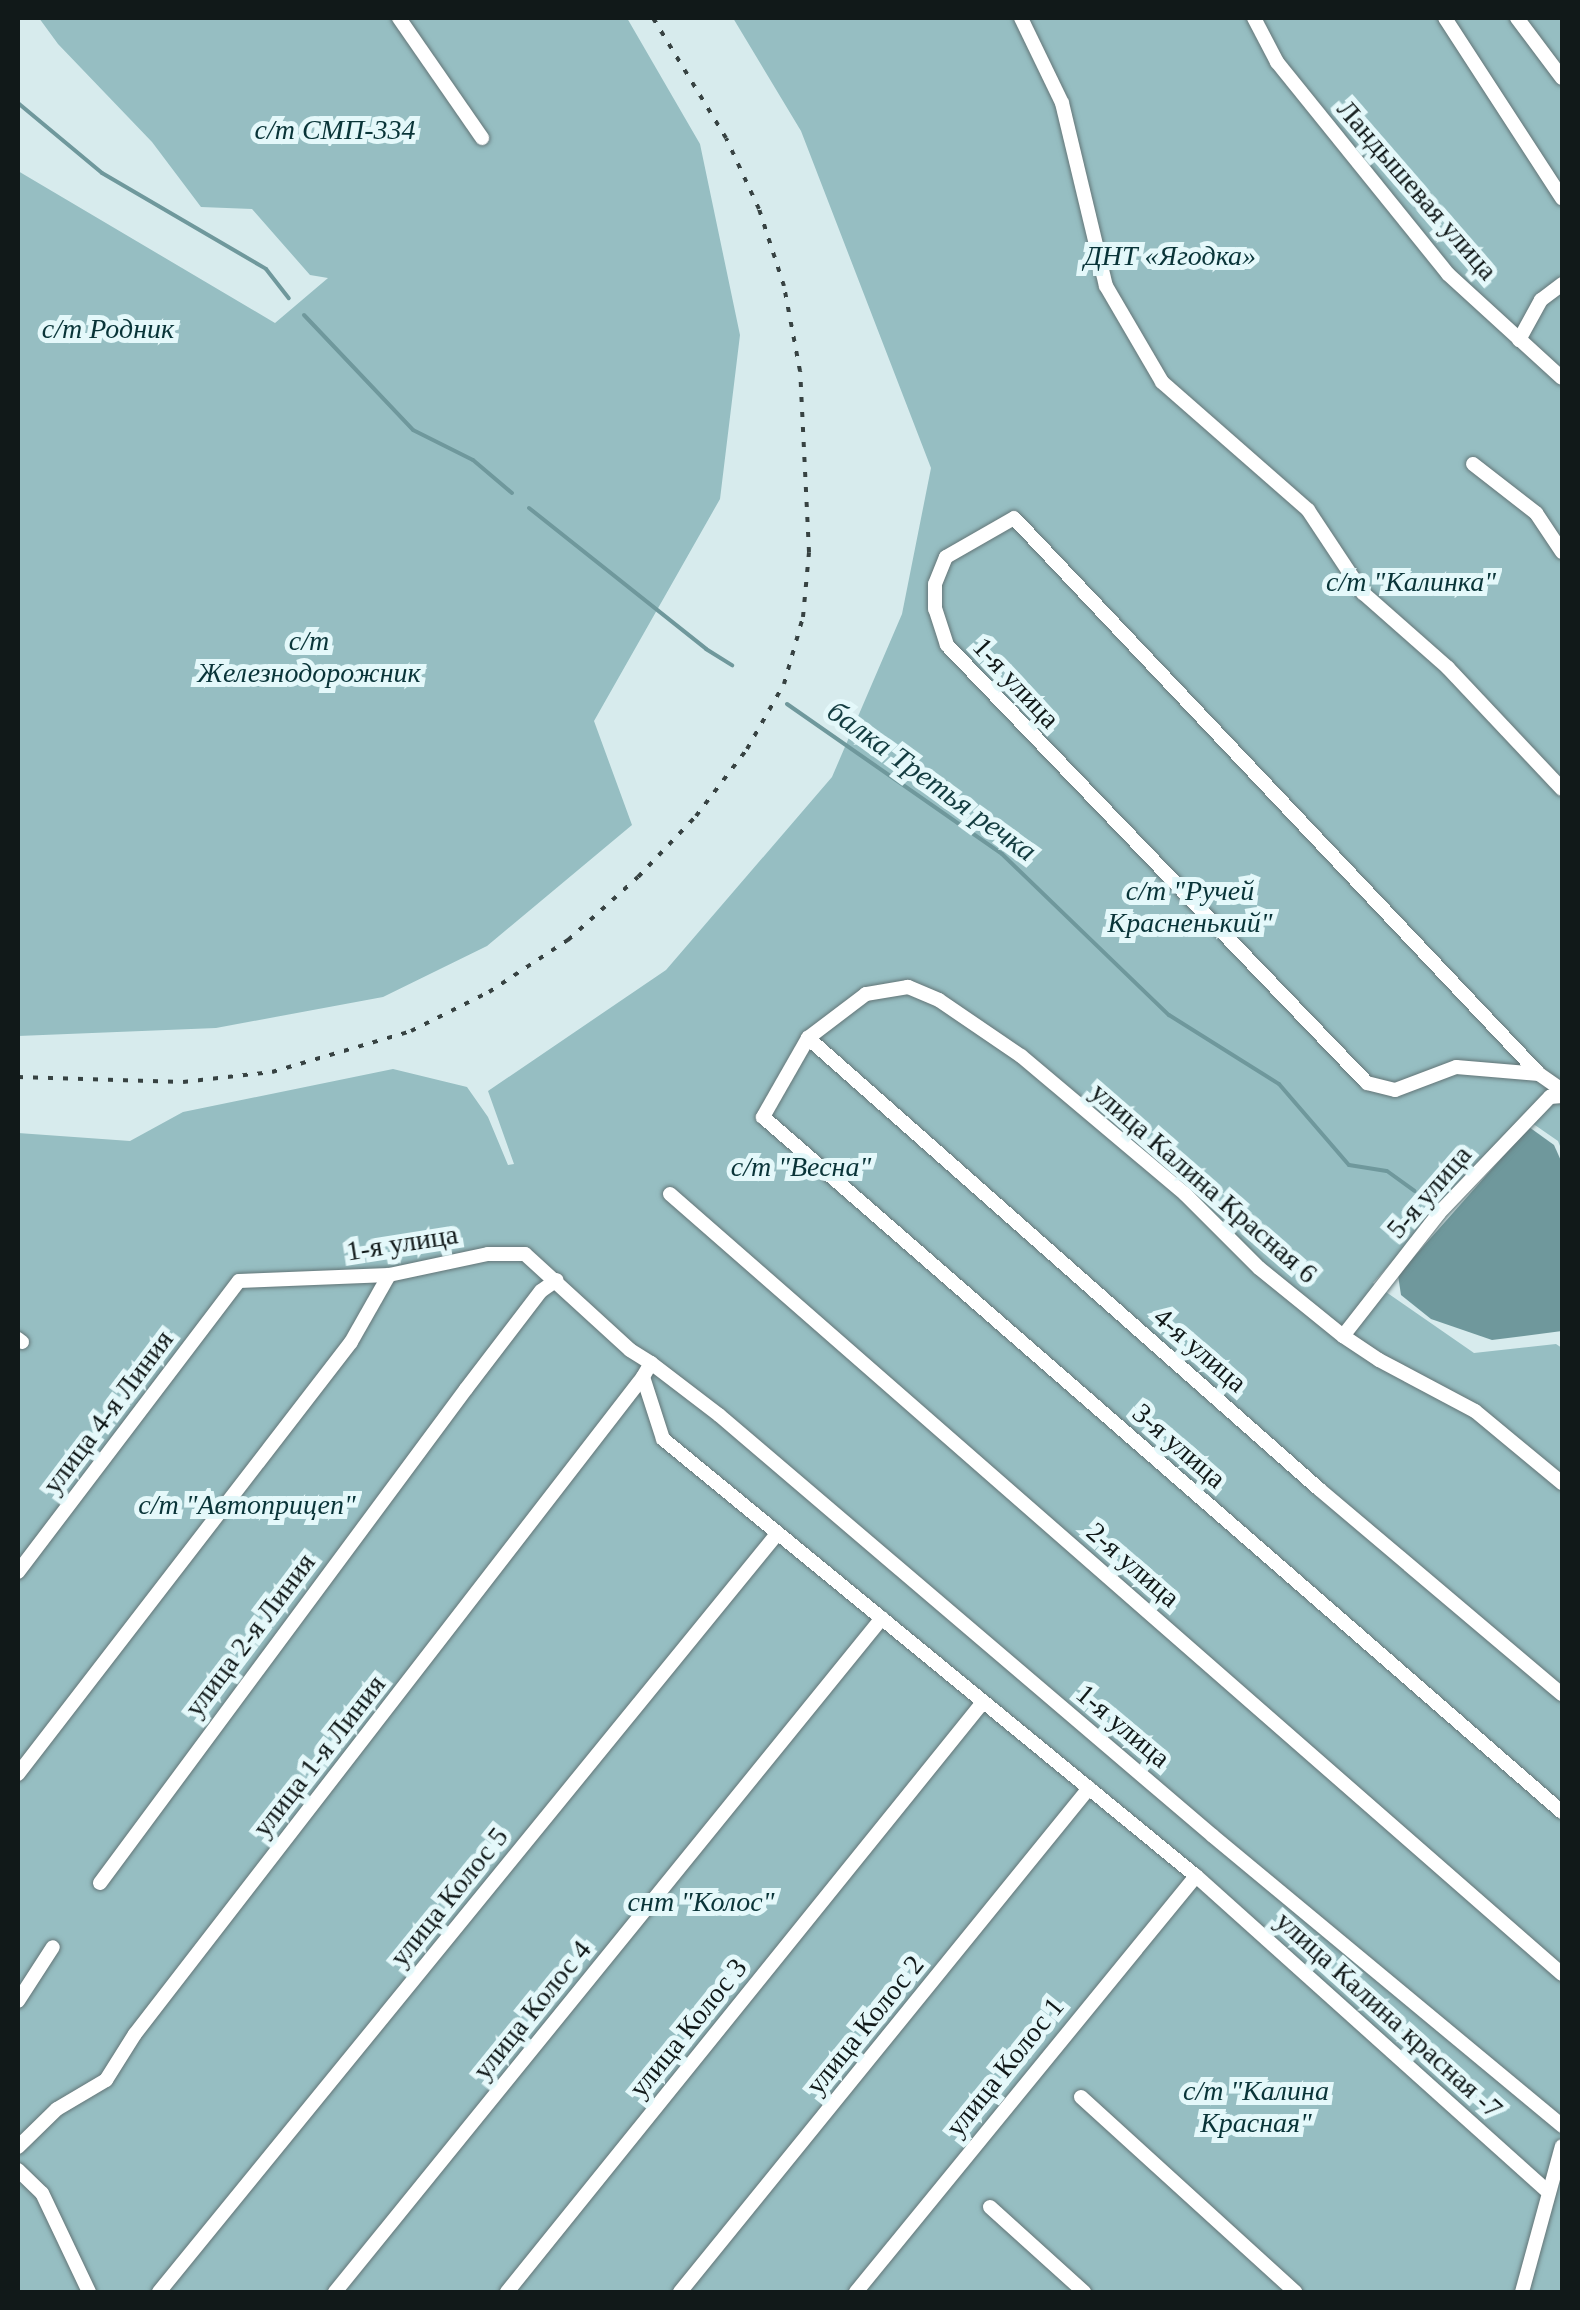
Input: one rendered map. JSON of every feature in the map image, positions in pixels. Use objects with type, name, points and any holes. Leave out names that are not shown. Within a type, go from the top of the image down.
[{"type":"street","points":[[398,18],[482,138]]},
{"type":"street","points":[[1020,18],[1062,104],[1106,286],[1162,382],[1308,510],[1363,592],[1448,668],[1562,788]]},
{"type":"street","name":"Ландышевая улица","points":[[1254,18],[1277,62],[1448,274],[1562,378]]},
{"type":"street","points":[[1445,18],[1562,198]]},
{"type":"street","points":[[1517,18],[1562,78]]},
{"type":"street","points":[[1519,340],[1542,300],[1562,284]]},
{"type":"street","points":[[1473,464],[1536,514],[1562,552]]},
{"type":"street","name":"1-я улица","points":[[1539,1074],[1456,1067],[1396,1090],[1367,1083],[947,646],[935,609],[935,584],[946,557],[1014,518],[1539,1074],[1562,1093]]},
{"type":"street","name":"улица Калина Красная 6","points":[[808,1038],[866,994],[889,987],[908,988],[939,1000],[1020,1056],[1185,1194],[1259,1268],[1343,1336],[1378,1360],[1475,1411],[1562,1482]]},
{"type":"street","name":"3-я улица","points":[[808,1038],[764,1116],[1562,1812]]},
{"type":"street","name":"4-я улица","points":[[808,1038],[1318,1489],[1562,1694]]},
{"type":"street","name":"5-я улица","points":[[1343,1336],[1440,1213],[1550,1097],[1562,1093]]},
{"type":"street","name":"2-я улица","points":[[670,1194],[1562,1974]]},
{"type":"street","name":"1-я улица","points":[[239,1281],[389,1275],[512,1252],[525,1254],[557,1280],[647,1370],[720,1415],[1213,1836],[1562,2126]]},
{"type":"street","points":[[18,1774],[340,1357],[389,1275]]},
{"type":"street","name":"улица 2-я Линия","points":[[100,1884],[466,1389],[541,1291],[557,1280]]},
{"type":"street","name":"улица 4-я Линия","points":[[18,1572],[239,1281]]},
{"type":"street","points":[[647,1370],[662,1439],[1196,1876]]},
{"type":"street","name":"улица 1-я Линия","points":[[18,2146],[57,2108],[106,2080],[134,2034],[647,1370]]},
{"type":"street","name":"улица Колос 5","points":[[159,2292],[778,1534]]},
{"type":"street","name":"улица Колос 4","points":[[335,2292],[882,1618]]},
{"type":"street","name":"улица Колос 3","points":[[507,2292],[983,1702]]},
{"type":"street","name":"улица Колос 2","points":[[680,2292],[1089,1788]]},
{"type":"street","name":"улица Калина красная -7","points":[[1196,1876],[1548,2192]]},
{"type":"street","name":"улица Колос 1","points":[[856,2292],[1196,1876]]},
{"type":"street","points":[[18,2001],[53,1947]]},
{"type":"street","points":[[1081,2096],[1295,2292]]},
{"type":"street","points":[[1522,2292],[1562,2146]]},
{"type":"street","points":[[18,2170],[42,2193],[89,2292]]},
{"type":"street","points":[[990,2207],[1084,2292]]},
{"type":"street","points":[[1545,2219],[1562,2226]]},
{"type":"green space","name":"с/т Железнодорожник","points":[[39,18],[627,18],[700,144],[740,335],[720,499],[594,721],[632,825],[487,946],[383,997],[216,1028],[18,1036],[18,171],[275,323],[328,278],[310,275],[252,209],[201,207],[152,142],[58,44]]},
{"type":"green space","points":[[733,18],[1562,18],[1562,1151],[1558,1141],[1522,1116],[1373,1283],[1474,1353],[1556,1344],[1562,1348],[1562,2292],[18,2292],[18,1133],[130,1141],[183,1112],[393,1069],[467,1087],[488,1117],[508,1165],[514,1164],[488,1091],[666,970],[832,777],[902,614],[931,468],[801,131]]},
{"type":"shaded area","points":[[1529,1127],[1554,1145],[1562,1163],[1562,1331],[1492,1340],[1431,1319],[1401,1295],[1398,1275]]},
{"type":"waterway","name":"балка Третья речка","points":[[18,103],[102,173],[266,269],[289,298]]},
{"type":"waterway","name":"балка Третья речка","points":[[304,315],[413,430],[473,460],[512,493]]},
{"type":"waterway","name":"балка Третья речка","points":[[529,508],[706,649],[732,665]]},
{"type":"waterway","name":"балка Третья речка","points":[[787,704],[1002,854],[1169,1015],[1279,1084],[1349,1165],[1387,1171],[1415,1191]]},
{"type":"railway","points":[[18,1077],[183,1082],[272,1072],[411,1031],[489,992],[568,940],[638,877],[696,816],[747,749],[784,684],[803,617],[809,552],[800,371],[784,286],[759,209],[726,138],[653,18]]},
{"type":"park label","name":"с/т СМП-334","points":[[335,130]]},
{"type":"park label","name":"ДНТ «Ягодка»","points":[[1170,256]]},
{"type":"park label","name":"с/т Родник","points":[[108,329]]},
{"type":"park label","name":"с/т \"Калинка\"","points":[[1411,582]]},
{"type":"park label","name":"с/т \"Ручей Красненький\"","points":[[1190,907]]},
{"type":"park label","name":"с/т \"Весна\"","points":[[801,1167]]},
{"type":"park label","name":"с/т \"Автоприцеп\"","points":[[247,1505]]},
{"type":"park label","name":"снт \"Колос\"","points":[[701,1902]]},
{"type":"park label","name":"с/т \"Калина Красная\"","points":[[1256,2107]]}]
